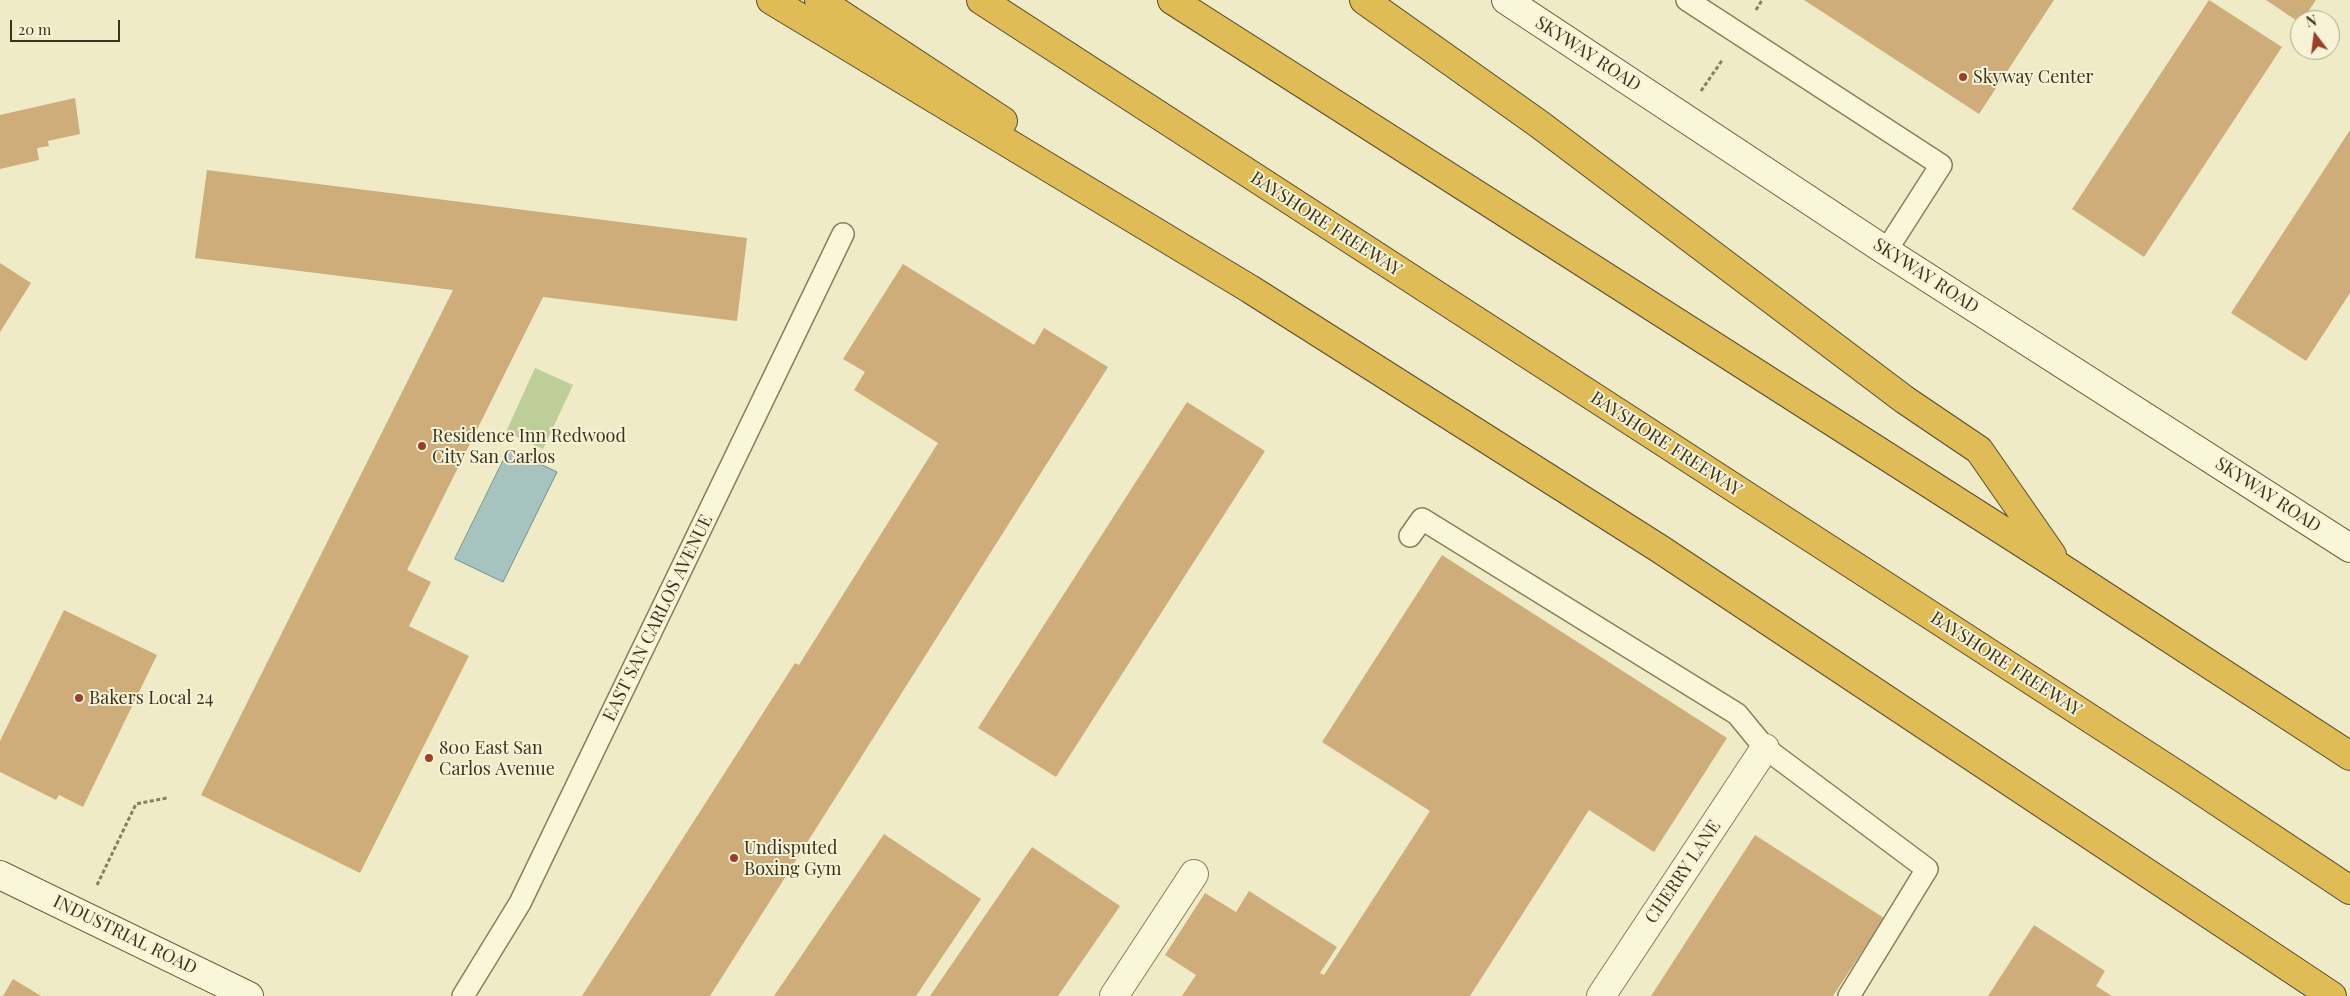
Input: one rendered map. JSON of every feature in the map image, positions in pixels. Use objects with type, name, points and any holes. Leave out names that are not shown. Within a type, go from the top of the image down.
[{"type":"highway","points":[[771,0],[1250,289],[1660,549],[2332,996]]},
{"type":"highway","points":[[819,0],[955,88],[1250,289]]},
{"type":"highway","name":"BAYSHORE FREEWAY","points":[[980,0],[2182,778],[2350,890]]},
{"type":"highway","points":[[1172,0],[2060,567],[2350,756]]},
{"type":"highway","points":[[1364,0],[1472,75],[1905,400],[1980,450],[2060,567]]},
{"type":"street","name":"SKYWAY ROAD","points":[[1506,0],[1886,251],[2350,548]]},
{"type":"street","name":"CHERRY LANE","points":[[1601,996],[1765,748]]},
{"type":"street","points":[[1114,996],[1194,874]]},
{"type":"street","name":"INDUSTRIAL ROAD","points":[[0,875],[249,996]]},
{"type":"lane","points":[[1687,0],[1941,165],[1886,251]]},
{"type":"lane","name":"EAST SAN CARLOS AVENUE","points":[[462,996],[520,903],[844,234]]},
{"type":"lane","points":[[1410,536],[1422,519],[1737,714],[1765,748],[1927,869],[1849,996]]},
{"type":"path","points":[[1696,99],[1728,52]]},
{"type":"path","points":[[83,915],[136,804],[167,798]]},
{"type":"green space","points":[[535,368],[573,385],[543,449],[506,432]]},
{"type":"water","points":[[509,449],[557,472],[503,582],[455,559]]},
{"type":"building","name":"Skyway Center","points":[[1804,0],[2054,0],[1979,114]]},
{"type":"building","points":[[2209,0],[2282,47],[2144,257],[2072,209]]},
{"type":"building","points":[[2266,0],[2316,0],[2309,10],[2290,10],[2290,16]]},
{"type":"building","points":[[75,98],[80,134],[48,141],[49,146],[37,148],[39,160],[0,169],[0,115]]},
{"type":"building","points":[[2350,130],[2350,293],[2306,361],[2231,313]]},
{"type":"building","name":"Residence Inn Redwood City San Carlos","points":[[207,170],[747,238],[737,321],[543,297],[407,570],[431,582],[409,626],[469,656],[360,873],[201,795],[453,290],[195,258]]},
{"type":"building","points":[[0,263],[31,283],[0,332]]},
{"type":"building","points":[[903,264],[1034,345],[1044,328],[1108,367],[710,996],[582,996],[795,663],[799,665],[938,443],[854,390],[865,372],[843,359]]},
{"type":"building","points":[[1187,402],[1265,451],[1056,777],[978,728]]},
{"type":"building","points":[[1442,555],[1727,738],[1654,852],[1589,810],[1470,996],[1182,996],[1196,975],[1165,955],[1205,893],[1236,912],[1249,891],[1337,947],[1320,973],[1324,975],[1430,811],[1322,742]]},
{"type":"building","name":"Bakers Local 24","points":[[64,610],[157,655],[83,807],[59,795],[56,800],[0,772],[0,741]]},
{"type":"building","points":[[884,834],[981,899],[916,996],[774,996]]},
{"type":"building","points":[[1755,835],[1884,918],[1833,996],[1651,996]]},
{"type":"building","points":[[1032,847],[1120,906],[1058,996],[930,996]]},
{"type":"building","points":[[2034,925],[2105,971],[2096,986],[2112,996],[1988,996]]},
{"type":"building","points":[[13,979],[41,996],[3,996]]},
{"type":"place","name":"Skyway Center","points":[[1963,77]]},
{"type":"place","name":"Residence Inn Redwood City San Carlos","points":[[422,446]]},
{"type":"place","name":"Bakers Local 24","points":[[79,698]]},
{"type":"place","name":"800 East San Carlos Avenue","points":[[429,758]]},
{"type":"place","name":"Undisputed Boxing Gym","points":[[734,858]]}]
